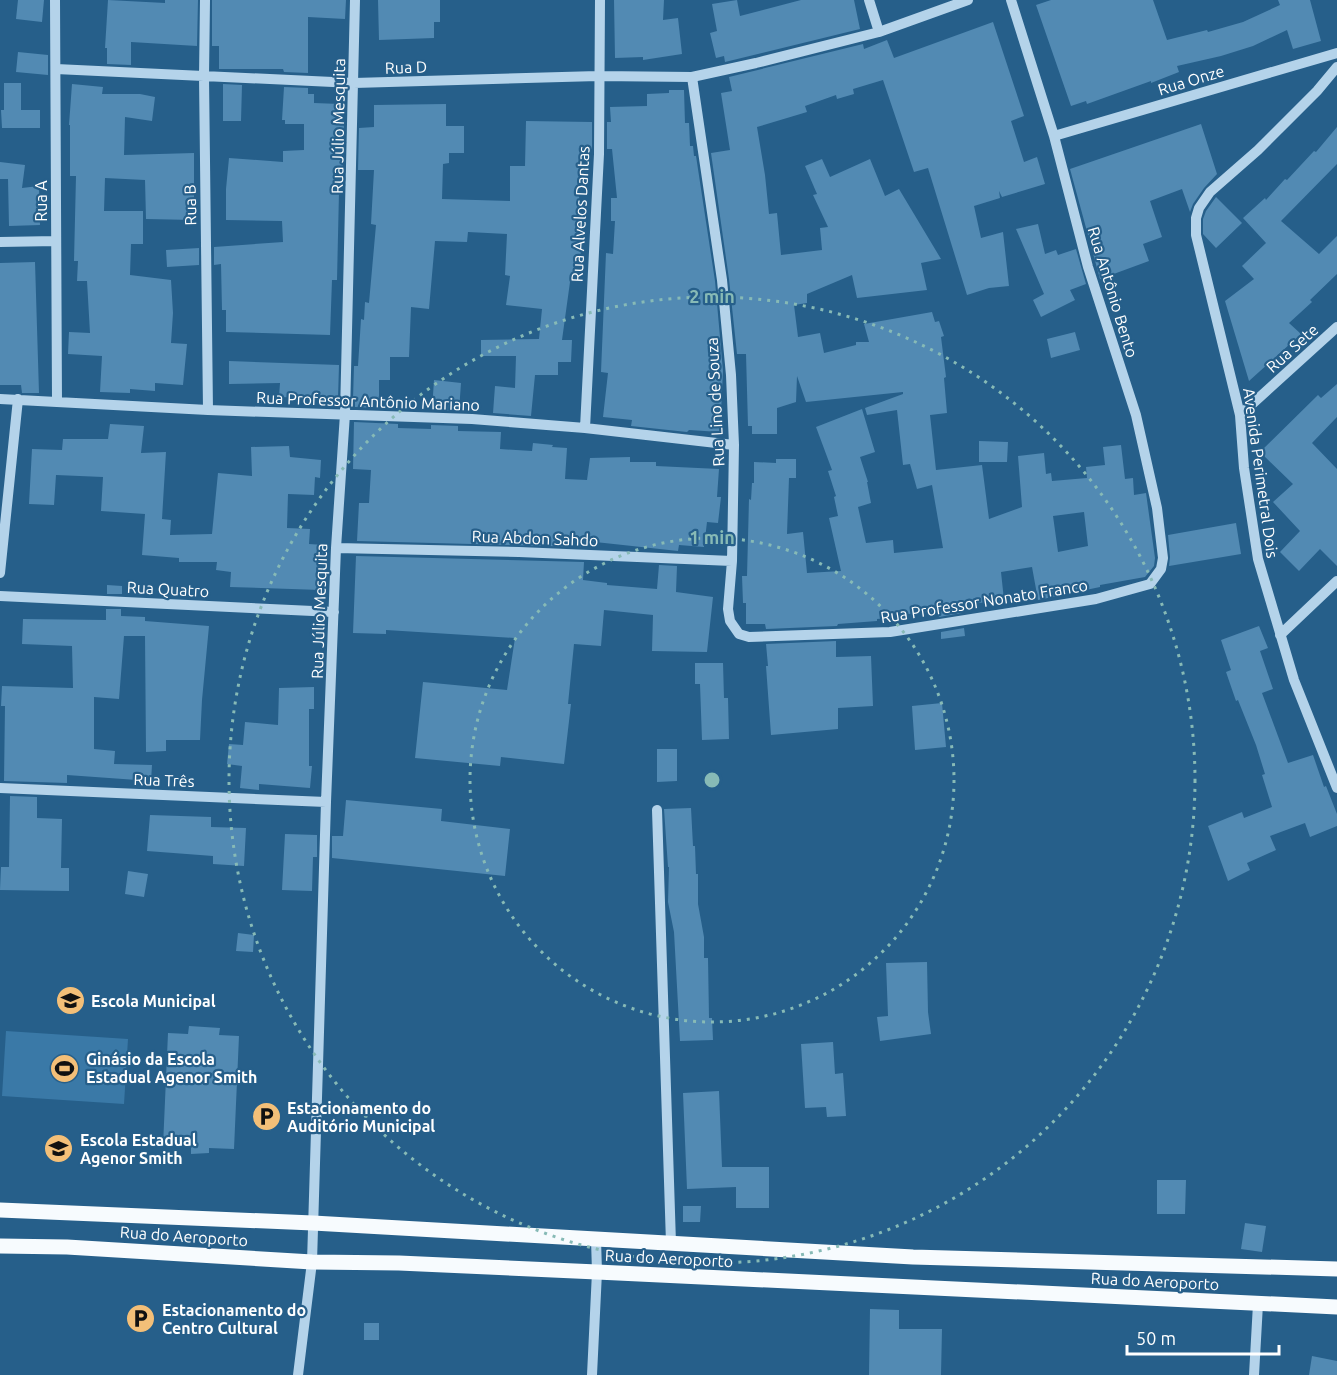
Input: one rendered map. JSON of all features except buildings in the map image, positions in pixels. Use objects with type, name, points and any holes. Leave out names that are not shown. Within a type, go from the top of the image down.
[{"type":"main road","name":"Rua do Aeroporto","points":[[0,1210],[313,1223],[913,1257],[1337,1269]]},
{"type":"main road","name":"Rua do Aeroporto","points":[[0,1245],[312,1262],[399,1263],[1337,1307]]},
{"type":"street","name":"Rua A","points":[[55,0],[57,401]]},
{"type":"street","name":"Rua B","points":[[205,0],[208,410]]},
{"type":"street","name":"Rua Júlio Mesquita","points":[[298,1375],[312,1262],[326,802],[336,548],[345,414],[355,0]]},
{"type":"street","name":"Rua Alvelos Dantas","points":[[585,428],[599,154],[600,0]]},
{"type":"street","points":[[869,0],[879,33],[968,0]]},
{"type":"street","name":"Rua Antônio Bento","points":[[1011,0],[1054,136],[1088,267],[1136,416],[1157,508],[1163,558],[1161,569],[1150,584],[1140,587]]},
{"type":"street","name":"Rua D","points":[[56,69],[354,83],[598,76],[692,77],[879,33]]},
{"type":"street","name":"Rua Onze","points":[[1054,136],[1337,53]]},
{"type":"street","name":"Avenida Perimetral Dois","points":[[1337,67],[1317,91],[1258,150],[1210,192],[1199,208],[1196,218],[1200,259],[1240,415],[1244,468],[1258,559],[1294,680],[1337,788]]},
{"type":"street","name":"Rua Lino de Souza","points":[[692,77],[722,280],[731,375],[734,446],[732,561],[728,609],[730,621]]},
{"type":"street","points":[[0,242],[56,241]]},
{"type":"street","name":"Rua Sete","points":[[1240,415],[1337,327]]},
{"type":"street","name":"Rua Professor Antônio Mariano","points":[[0,399],[208,410],[472,419],[585,428],[734,446]]},
{"type":"street","points":[[0,573],[18,399]]},
{"type":"street","name":"Rua Abdon Sahdo","points":[[336,548],[519,552],[732,561]]},
{"type":"street","points":[[1280,635],[1337,581]]},
{"type":"street","name":"Rua Professor Nonato Franco","points":[[730,621],[739,634],[749,637],[890,632],[1096,599],[1140,587]]},
{"type":"street","name":"Rua Quatro","points":[[0,596],[334,612]]},
{"type":"street","name":"Rua Três","points":[[0,788],[326,802]]},
{"type":"street","points":[[657,810],[671,1244]]},
{"type":"street","points":[[592,1375],[597,1272],[596,1239]]},
{"type":"street","points":[[1254,1375],[1258,1304]]},
{"type":"shaded area","name":"Ginásio da Escola Estadual Agenor Smith","points":[[6,1031],[128,1039],[124,1104],[2,1096]]},
{"type":"place","name":"Escola Municipal","points":[[70,1001]]},
{"type":"place","name":"Ginásio da Escola Estadual Agenor Smith","points":[[65,1068]]},
{"type":"place","name":"Estacionamento do Auditório Municipal","points":[[266,1117]]},
{"type":"place","name":"Escola Estadual Agenor Smith","points":[[59,1149]]},
{"type":"place","name":"Estacionamento do Centro Cultural","points":[[141,1319]]}]
